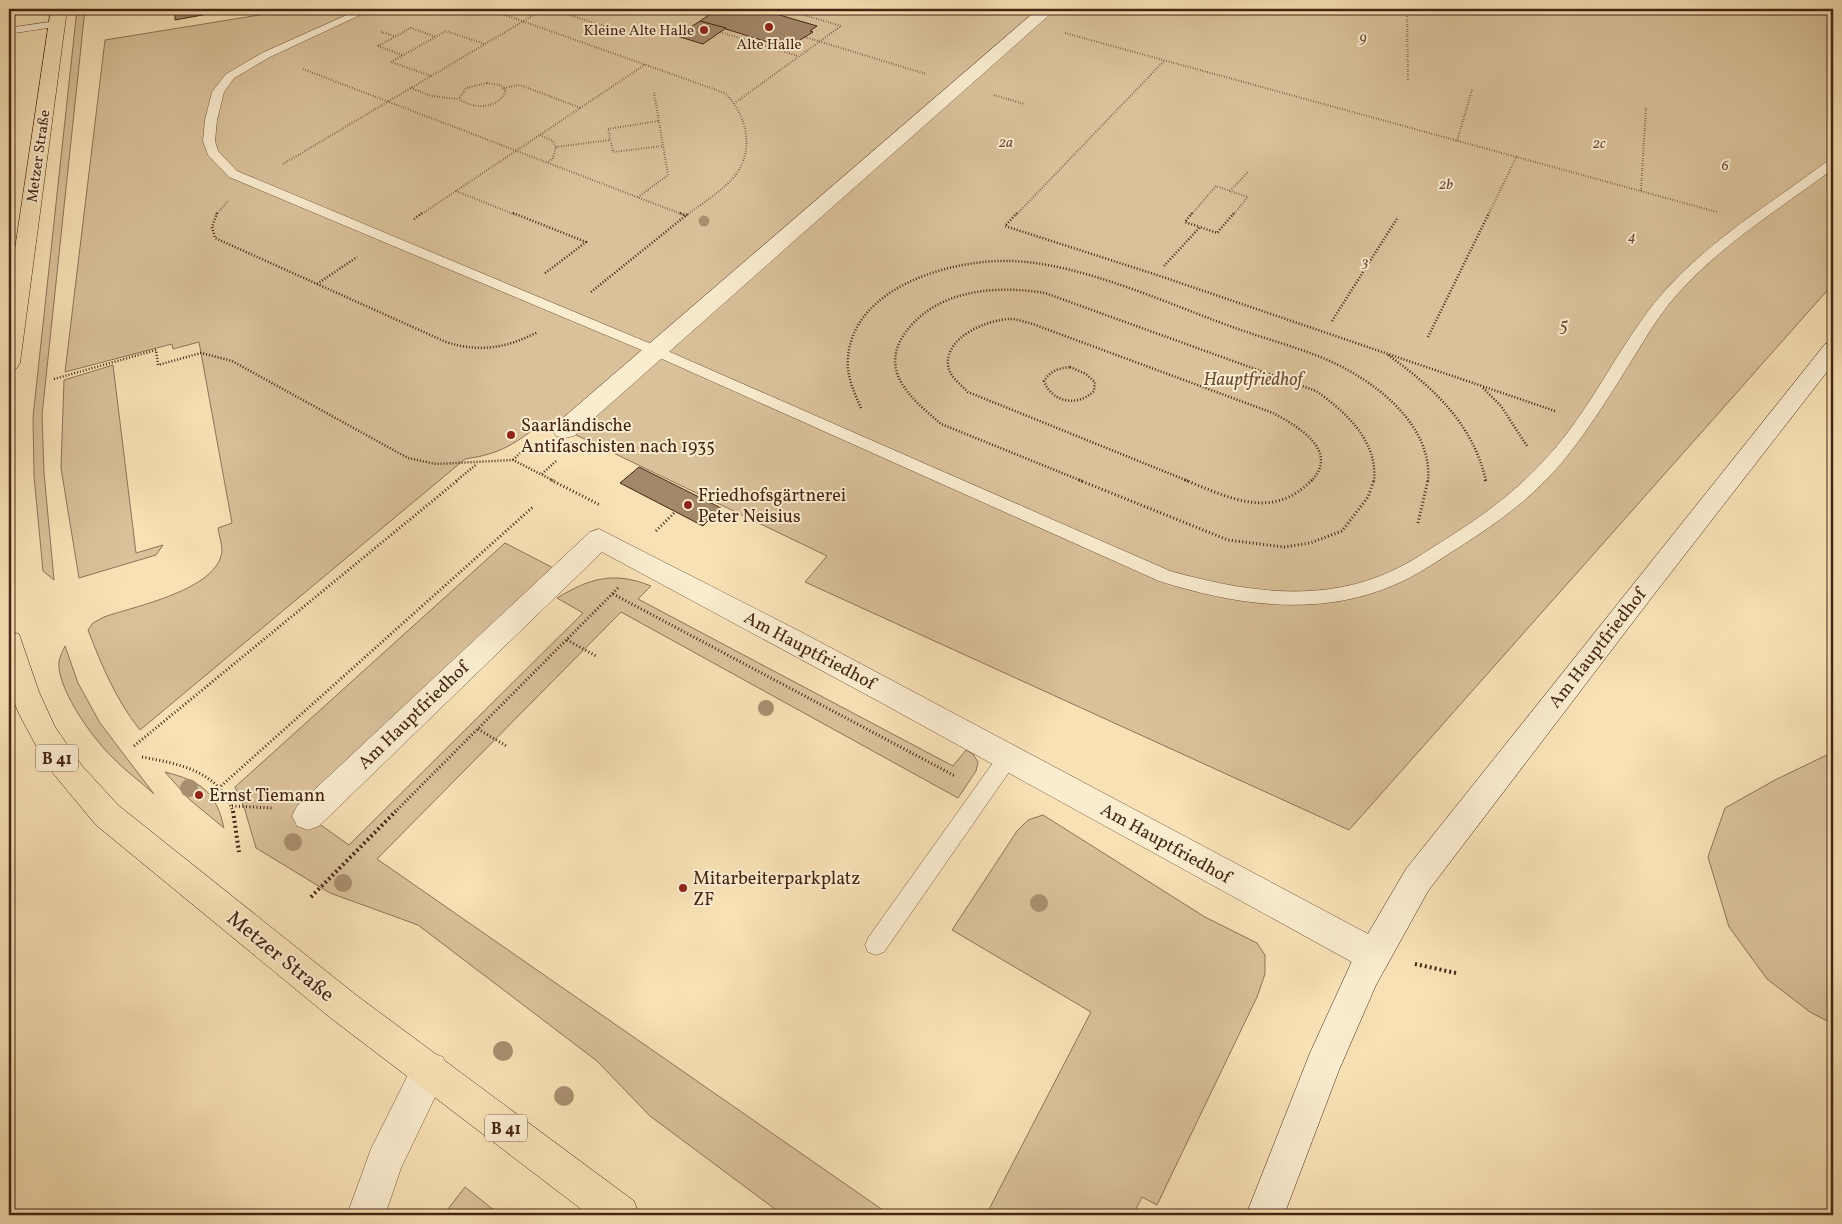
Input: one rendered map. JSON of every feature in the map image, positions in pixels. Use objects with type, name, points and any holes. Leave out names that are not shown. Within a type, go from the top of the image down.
[{"type":"main road","name":"Metzer Straße","points":[[9,363],[58,16]]},
{"type":"main road","name":"Metzer Straße","points":[[9,644],[26,702],[41,732],[81,790],[144,845],[344,1006],[620,1215]]},
{"type":"street","points":[[565,430],[1048,9]]},
{"type":"street","name":"Am Hauptfriedhof","points":[[1264,1215],[1323,1066],[1373,955],[1427,866],[1833,349]]},
{"type":"street","name":"Am Hauptfriedhof","points":[[308,816],[599,539],[1009,756],[1256,893],[1373,955]]},
{"type":"street","points":[[366,1215],[384,1162],[430,1070]]},
{"type":"lane","points":[[368,9],[266,55],[230,76],[218,92],[211,120],[209,141],[212,152],[234,174],[563,314],[656,351],[1165,576],[1208,589],[1250,597],[1298,599],[1346,594],[1385,581],[1419,564],[1491,520],[1518,500],[1538,479],[1584,421],[1667,297],[1706,257],[1751,221],[1833,163]]},
{"type":"lane","points":[[15,30],[58,16]]},
{"type":"lane","points":[[876,945],[1009,756]]},
{"type":"path","points":[[488,9],[725,93],[736,102],[742,113],[746,143],[743,162],[733,178],[688,216],[563,314]]},
{"type":"path","points":[[539,331],[518,342],[498,349],[481,351],[462,347],[215,238],[211,230],[213,219],[233,195],[544,9]]},
{"type":"path","points":[[551,9],[614,29]]},
{"type":"path","points":[[1407,9],[1408,81]]},
{"type":"path","points":[[736,102],[841,26],[788,10],[780,15]]},
{"type":"path","points":[[1031,24],[1751,221]]},
{"type":"path","points":[[403,55],[378,46],[411,28],[436,36]]},
{"type":"path","points":[[432,76],[391,62],[446,31],[485,44]]},
{"type":"path","points":[[720,32],[799,56]]},
{"type":"path","points":[[805,37],[961,85]]},
{"type":"path","points":[[266,55],[688,216]]},
{"type":"path","points":[[1164,61],[1005,226],[1584,421]]},
{"type":"path","points":[[317,284],[646,64]]},
{"type":"path","points":[[459,99],[462,92],[472,85],[494,83],[504,88],[520,85],[527,87],[581,108]]},
{"type":"path","points":[[411,88],[431,96],[459,99],[473,106],[489,105],[505,95],[504,88]]},
{"type":"path","points":[[1457,141],[1472,90]]},
{"type":"path","points":[[638,198],[668,175],[654,92]]},
{"type":"path","points":[[1006,98],[1024,104]]},
{"type":"path","points":[[1641,191],[1646,107]]},
{"type":"path","points":[[658,121],[608,129],[610,140],[613,152],[663,146]]},
{"type":"path","points":[[540,135],[553,141],[556,146],[553,158],[547,163]]},
{"type":"path","points":[[556,146],[610,140]]},
{"type":"path","points":[[1428,336],[1517,156]]},
{"type":"path","points":[[1230,191],[1248,172]]},
{"type":"path","points":[[1216,186],[1248,197],[1217,233],[1200,227],[1185,222],[1216,186]]},
{"type":"path","points":[[456,191],[586,242],[518,294]]},
{"type":"path","points":[[1332,321],[1398,217]]},
{"type":"path","points":[[1164,266],[1200,227]]},
{"type":"path","points":[[888,454],[871,427],[851,388],[847,368],[848,346],[856,328],[874,307],[905,285],[945,268],[994,261],[1045,265],[1085,273],[1310,354],[1357,375],[1391,404],[1422,440],[1431,466],[1428,488],[1418,523]]},
{"type":"path","points":[[994,289],[1020,289],[1045,293],[1316,391],[1339,406],[1354,422],[1366,441],[1374,460],[1376,480],[1367,503],[1342,532],[1294,547],[1263,547],[1228,540],[1198,527],[941,424],[916,402],[897,374],[895,355],[902,337],[914,322],[951,298],[994,289]]},
{"type":"path","points":[[1011,319],[1030,323],[1273,413],[1296,425],[1314,442],[1321,462],[1313,482],[1300,493],[1277,501],[1254,504],[1220,494],[968,392],[950,375],[946,362],[949,349],[964,336],[993,320],[1011,319]]},
{"type":"path","points":[[54,378],[156,350],[158,365],[201,353],[232,361],[408,458],[436,464],[477,464],[513,460],[602,507]]},
{"type":"path","points":[[1385,353],[1422,379],[1449,405],[1467,433],[1483,464],[1491,520]]},
{"type":"path","points":[[1056,369],[1079,369],[1092,377],[1095,382],[1094,392],[1082,400],[1063,400],[1050,393],[1044,382],[1049,373],[1056,369]]},
{"type":"path","points":[[1480,386],[1501,406],[1516,426],[1529,450],[1538,479]]},
{"type":"path","points":[[134,746],[477,464]]},
{"type":"path","points":[[221,786],[534,506]]},
{"type":"path","points":[[311,897],[613,594],[983,791]]},
{"type":"path","points":[[567,640],[596,656]]},
{"type":"path","points":[[478,729],[508,748]]},
{"type":"path","points":[[142,758],[202,771],[221,786],[232,806],[239,852]]},
{"type":"green space","points":[[77,9],[85,9],[42,415],[44,473],[54,580],[43,571],[34,476],[33,417]]},
{"type":"green space","name":"Hauptfriedhof","points":[[296,9],[1833,9],[1833,284],[1349,830],[805,582],[827,556],[545,420],[526,435],[499,451],[465,459],[140,730],[131,719],[104,670],[88,630],[93,623],[104,617],[154,602],[191,586],[206,576],[217,565],[222,551],[218,528],[232,523],[199,342],[173,349],[172,344],[65,372],[105,40]]},
{"type":"green space","points":[[113,365],[136,553],[163,545],[156,555],[79,578],[61,468],[64,380]]},
{"type":"green space","points":[[505,543],[563,573],[308,816],[349,845],[583,613],[557,598],[591,581],[602,579],[625,579],[651,586],[638,599],[953,766],[966,750],[973,754],[978,762],[976,771],[958,798],[621,612],[377,859],[890,1215],[783,1215],[650,1116],[597,1061],[418,925],[330,893],[256,848],[244,807],[235,787]]},
{"type":"green space","points":[[65,646],[78,683],[100,723],[154,794],[111,756],[95,738],[79,715],[61,679],[59,665]]},
{"type":"green space","points":[[1833,752],[1833,1024],[1810,1012],[1767,979],[1729,927],[1708,857],[1725,808],[1775,780]]},
{"type":"green space","points":[[165,772],[188,779],[205,789],[221,815],[224,828],[190,800]]},
{"type":"green space","points":[[1043,815],[1205,917],[1257,943],[1265,955],[1265,974],[1257,997],[1157,1205],[1142,1197],[1133,1215],[986,1215],[1091,1012],[952,930],[1017,831],[1028,820]]},
{"type":"green space","points":[[465,1187],[500,1215],[456,1215],[448,1209]]},
{"type":"building","points":[[175,9],[208,9],[208,14],[175,20]]},
{"type":"building","name":"Alte Halle","points":[[718,9],[759,9],[817,26],[810,31],[813,32],[787,48],[700,21]]},
{"type":"building","name":"Kleine Alte Halle","points":[[700,21],[726,28],[703,44],[677,36]]},
{"type":"building","points":[[639,467],[721,508],[703,526],[620,483]]},
{"type":"place","name":"Alte Halle","points":[[769,27]]},
{"type":"place","name":"Kleine Alte Halle","points":[[704,30]]},
{"type":"place","name":"Saarländische Antifaschisten nach 1935","points":[[511,435]]},
{"type":"place","name":"Friedhofsgärtnerei Peter Neisius","points":[[688,505]]},
{"type":"place","name":"Ernst Tiemann","points":[[199,795]]},
{"type":"place","name":"Mitarbeiterparkplatz ZF","points":[[683,888]]},
{"type":"park label","name":"9","points":[[1363,37]]},
{"type":"park label","name":"2a","points":[[1006,142]]},
{"type":"park label","name":"2c","points":[[1599,143]]},
{"type":"park label","name":"6","points":[[1725,165]]},
{"type":"park label","name":"2b","points":[[1446,184]]},
{"type":"park label","name":"4","points":[[1632,236]]},
{"type":"park label","name":"3","points":[[1365,261]]},
{"type":"park label","name":"5","points":[[1564,325]]}]
